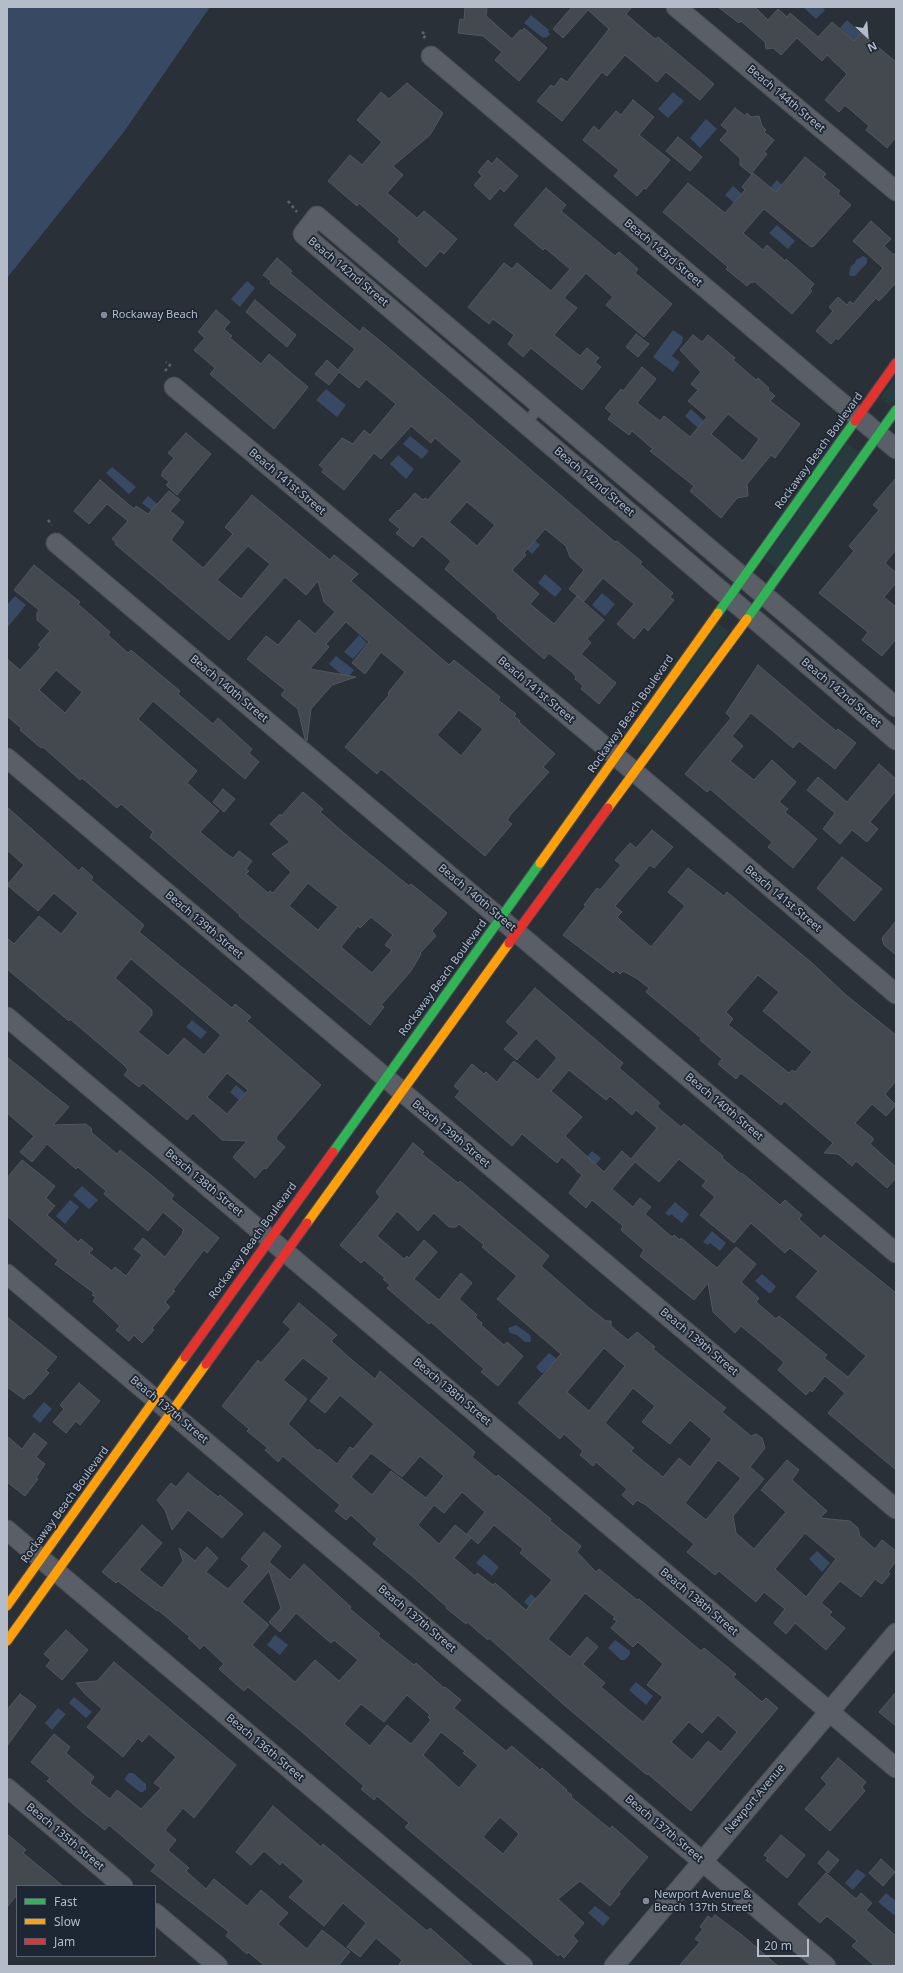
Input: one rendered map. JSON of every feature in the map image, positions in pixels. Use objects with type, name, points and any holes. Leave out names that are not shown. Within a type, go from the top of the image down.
[{"type":"street","name":"Beach 144th Street","points":[[676,7],[896,191]]},
{"type":"street","name":"Beach 143rd Street","points":[[431,56],[896,449]]},
{"type":"street","name":"Beach 142nd Street","points":[[896,707],[317,216],[303,234],[896,740]]},
{"type":"street","name":"Rockaway Beach Boulevard","points":[[7,1606],[270,1238],[386,1079],[896,363]]},
{"type":"street","name":"Beach 141st Street","points":[[174,387],[615,756],[896,994]]},
{"type":"street","points":[[7,1641],[517,932],[750,615],[896,410]]},
{"type":"street","name":"Beach 140th Street","points":[[56,544],[896,1252]]},
{"type":"street","name":"Beach 139th Street","points":[[7,758],[896,1509]]},
{"type":"street","name":"Beach 138th Street","points":[[7,1016],[896,1768]]},
{"type":"street","name":"Beach 137th Street","points":[[7,1274],[826,1966]]},
{"type":"street","name":"Beach 136th Street","points":[[7,1530],[523,1966]]},
{"type":"street","name":"Newport Avenue","points":[[614,1966],[896,1633]]},
{"type":"street","name":"Beach 135th Street","points":[[7,1788],[122,1885]]},
{"type":"street","points":[[156,1914],[218,1966]]},
{"type":"lane","points":[[526,424],[540,405]]},
{"type":"green space","points":[[896,376],[896,399],[891,406],[880,398]]},
{"type":"green space","points":[[847,443],[859,452],[776,568],[764,559]]},
{"type":"green space","points":[[718,623],[729,631],[646,747],[635,739]]},
{"type":"water","points":[[7,7],[210,7],[123,133],[7,278]]},
{"type":"water","points":[[803,7],[822,7],[825,10],[816,19]]},
{"type":"water","points":[[531,15],[549,30],[548,32],[550,34],[546,38],[543,38],[524,23]]},
{"type":"water","points":[[847,20],[868,40],[861,48],[840,28]]},
{"type":"water","points":[[673,92],[684,101],[668,118],[658,109]]},
{"type":"water","points":[[706,119],[717,129],[700,148],[690,138]]},
{"type":"water","points":[[777,180],[784,187],[767,207],[759,200]]},
{"type":"water","points":[[733,186],[747,198],[739,207],[725,195]]},
{"type":"water","points":[[777,225],[795,241],[788,249],[769,233]]},
{"type":"water","points":[[863,256],[867,258],[867,263],[855,276],[850,276],[851,266],[856,260]]},
{"type":"water","points":[[247,281],[255,288],[240,307],[231,299]]},
{"type":"water","points":[[673,330],[683,337],[682,343],[672,356],[680,362],[673,372],[653,357]]},
{"type":"water","points":[[326,389],[346,405],[337,417],[316,400]]},
{"type":"water","points":[[691,409],[706,423],[700,430],[685,416]]},
{"type":"water","points":[[410,436],[429,451],[422,459],[403,444]]},
{"type":"water","points":[[398,455],[414,469],[406,479],[390,464]]},
{"type":"water","points":[[112,467],[136,487],[129,494],[106,473]]},
{"type":"water","points":[[148,496],[164,510],[159,517],[142,503]]},
{"type":"water","points":[[527,533],[540,545],[532,554],[515,538]]},
{"type":"water","points":[[545,574],[562,589],[555,597],[538,583]]},
{"type":"water","points":[[602,593],[615,604],[605,616],[592,605]]},
{"type":"water","points":[[15,596],[26,605],[7,628],[7,605]]},
{"type":"water","points":[[359,635],[367,643],[353,659],[344,652]]},
{"type":"water","points":[[336,656],[354,670],[347,679],[329,664]]},
{"type":"water","points":[[192,1020],[207,1032],[201,1039],[186,1027]]},
{"type":"water","points":[[236,1085],[250,1097],[240,1101],[230,1092]]},
{"type":"water","points":[[592,1151],[601,1158],[592,1169],[580,1174],[575,1171]]},
{"type":"water","points":[[82,1186],[98,1200],[89,1209],[73,1195]]},
{"type":"water","points":[[70,1200],[79,1207],[65,1224],[56,1216]]},
{"type":"water","points":[[675,1202],[689,1214],[682,1223],[671,1214],[669,1216],[665,1213]]},
{"type":"water","points":[[712,1231],[726,1243],[720,1251],[710,1243],[708,1245],[703,1242]]},
{"type":"water","points":[[762,1274],[776,1286],[772,1292],[769,1293],[755,1281]]},
{"type":"water","points":[[516,1325],[530,1335],[530,1342],[525,1342],[517,1335],[510,1333],[508,1328]]},
{"type":"water","points":[[549,1353],[558,1360],[543,1373],[541,1373],[536,1367]]},
{"type":"water","points":[[44,1402],[52,1409],[40,1423],[32,1416]]},
{"type":"water","points":[[817,1551],[830,1563],[822,1572],[809,1559]]},
{"type":"water","points":[[484,1554],[499,1567],[492,1576],[476,1563]]},
{"type":"water","points":[[531,1594],[546,1607],[539,1615],[524,1602]]},
{"type":"water","points":[[275,1635],[288,1645],[280,1655],[267,1645]]},
{"type":"water","points":[[615,1640],[630,1651],[630,1654],[625,1660],[621,1660],[608,1648]]},
{"type":"water","points":[[636,1682],[653,1696],[646,1705],[629,1690]]},
{"type":"water","points":[[74,1697],[92,1712],[86,1718],[69,1703]]},
{"type":"water","points":[[58,1708],[66,1714],[52,1730],[45,1723]]},
{"type":"water","points":[[129,1773],[133,1773],[146,1784],[146,1789],[143,1792],[140,1792],[126,1781],[125,1778]]},
{"type":"water","points":[[857,1869],[866,1875],[853,1890],[845,1883]]},
{"type":"water","points":[[886,1893],[896,1901],[896,1912],[894,1915],[878,1902]]},
{"type":"water","points":[[595,1906],[610,1918],[603,1926],[588,1913]]},
{"type":"building","points":[[465,7],[485,7],[487,9],[486,16],[512,39],[520,30],[522,31],[524,28],[547,48],[519,81],[495,60],[502,52],[483,36],[458,33],[460,19],[464,20]]},
{"type":"building","points":[[572,7],[632,7],[626,14],[655,39],[658,37],[714,84],[700,100],[666,72],[657,82],[625,55],[607,76],[602,72],[562,121],[537,101],[551,85],[554,87],[561,78],[567,82],[609,29],[588,10],[563,38],[553,29]]},
{"type":"building","points":[[718,7],[755,7],[768,20],[778,9],[787,17],[790,13],[818,37],[832,22],[854,41],[861,33],[896,62],[896,137],[887,148],[866,130],[869,126],[845,105],[839,112],[825,100],[847,74],[827,55],[822,61],[797,38],[781,55],[773,48],[766,49],[765,42],[741,21],[739,23]]},
{"type":"building","points":[[407,83],[443,113],[430,135],[393,166],[403,175],[387,193],[417,218],[424,211],[457,239],[444,254],[440,251],[426,267],[398,242],[400,239],[359,203],[357,206],[328,181],[350,155],[362,165],[382,142],[357,120],[381,92],[389,99]]},
{"type":"building","points":[[633,100],[654,117],[639,135],[670,160],[646,189],[644,188],[637,196],[614,176],[619,170],[583,140],[594,126],[599,131],[616,111],[621,115]]},
{"type":"building","points":[[735,108],[745,116],[747,113],[751,117],[759,116],[762,126],[766,130],[764,132],[774,140],[764,152],[767,154],[751,174],[740,165],[740,158],[720,140],[728,131],[721,125]]},
{"type":"building","points":[[678,137],[702,157],[690,171],[666,151]]},
{"type":"building","points":[[805,157],[826,174],[823,177],[840,191],[838,194],[851,205],[814,246],[811,247],[764,209],[743,233],[763,250],[767,245],[785,261],[786,259],[814,284],[810,289],[812,291],[792,314],[754,281],[747,286],[726,269],[728,267],[663,212],[688,183],[725,213],[745,190],[742,187],[753,173],[776,192]]},
{"type":"building","points":[[497,158],[518,176],[504,192],[500,188],[490,200],[474,185],[482,176],[478,172],[488,160],[492,164]]},
{"type":"building","points":[[546,188],[566,205],[561,211],[615,256],[619,252],[638,269],[635,273],[672,304],[644,337],[606,305],[613,297],[586,273],[564,298],[577,308],[554,335],[580,356],[587,348],[599,358],[595,362],[601,367],[582,390],[531,348],[523,357],[508,344],[514,335],[493,319],[489,324],[468,307],[504,263],[512,269],[517,263],[551,291],[570,269],[545,248],[543,250],[514,225]]},
{"type":"building","points":[[871,221],[891,239],[884,246],[894,255],[896,252],[896,283],[879,301],[876,298],[838,340],[836,338],[831,344],[816,331],[833,311],[829,307],[838,297],[847,305],[850,301],[853,304],[883,268],[853,241]]},
{"type":"building","points":[[277,258],[292,271],[290,273],[360,332],[363,327],[615,542],[617,541],[642,562],[640,564],[673,593],[670,597],[674,600],[648,631],[644,627],[634,639],[617,624],[634,604],[603,578],[584,601],[569,589],[584,570],[570,557],[566,546],[545,529],[524,553],[526,555],[512,570],[539,594],[530,604],[554,624],[577,596],[604,620],[587,639],[591,643],[581,654],[616,683],[599,704],[581,689],[583,686],[575,679],[576,677],[573,673],[549,653],[544,659],[497,618],[498,616],[445,569],[451,561],[422,536],[413,547],[396,533],[400,529],[389,520],[398,510],[399,511],[415,493],[423,500],[425,498],[428,500],[462,461],[435,438],[431,443],[411,426],[381,459],[374,453],[344,490],[322,472],[324,469],[319,465],[342,438],[353,444],[364,430],[370,435],[396,404],[366,379],[359,388],[339,372],[329,385],[315,374],[327,360],[338,370],[355,349],[270,283],[271,281],[263,275]],"holes":[[[467,502],[495,525],[477,546],[449,522]]]},
{"type":"building","points":[[255,300],[296,335],[287,347],[246,312]]},
{"type":"building","points":[[216,310],[230,322],[224,329],[232,336],[230,338],[261,364],[269,354],[308,387],[274,429],[210,374],[215,368],[194,350],[205,338],[198,332]]},
{"type":"building","points":[[636,334],[649,344],[638,357],[626,347]]},
{"type":"building","points":[[693,335],[702,342],[708,335],[735,358],[733,360],[756,380],[758,378],[769,388],[768,390],[775,396],[770,401],[800,424],[775,458],[771,455],[747,484],[748,496],[737,498],[721,518],[690,491],[694,486],[650,451],[653,449],[632,431],[629,435],[608,419],[612,414],[605,408],[621,389],[623,391],[642,367],[656,379],[637,403],[660,421],[664,416],[690,437],[707,417],[688,401],[698,390],[691,384],[701,372],[680,350]],"holes":[[[728,414],[759,439],[743,461],[711,434]]]},
{"type":"building","points":[[186,433],[211,454],[177,495],[166,485],[169,482],[161,475],[174,458],[168,453]]},
{"type":"building","points":[[896,478],[896,550],[885,563],[896,573],[896,583],[884,597],[896,607],[896,639],[882,656],[862,640],[868,632],[819,593],[854,551],[849,546],[879,510],[873,505]]},
{"type":"building","points":[[100,480],[134,509],[136,506],[148,514],[169,491],[180,500],[170,511],[184,522],[171,540],[203,568],[233,534],[225,527],[252,495],[330,560],[334,555],[358,574],[351,581],[449,665],[454,660],[500,697],[498,700],[516,714],[514,716],[520,721],[519,722],[555,754],[543,767],[549,772],[512,813],[507,820],[512,824],[485,856],[381,769],[377,774],[345,747],[389,695],[388,693],[405,672],[381,652],[365,674],[352,663],[369,642],[346,622],[326,644],[329,647],[310,669],[356,677],[332,685],[311,709],[307,741],[305,739],[298,709],[281,695],[285,690],[247,659],[266,636],[278,645],[299,620],[315,634],[335,612],[324,602],[318,581],[306,595],[285,577],[229,640],[115,544],[116,542],[112,539],[128,521],[107,504],[89,524],[74,511]],"holes":[[[248,546],[270,564],[241,599],[217,580]],[[459,710],[483,729],[461,756],[437,735]]]},
{"type":"building","points":[[34,565],[80,602],[78,604],[110,632],[108,635],[128,653],[131,650],[180,691],[178,694],[213,724],[218,718],[252,749],[249,753],[259,762],[245,779],[153,701],[138,719],[197,771],[187,783],[219,811],[200,832],[233,858],[239,851],[252,861],[246,869],[249,871],[246,874],[268,893],[270,891],[273,893],[291,872],[272,854],[290,842],[270,824],[280,814],[281,816],[303,792],[323,809],[320,812],[351,839],[409,886],[411,884],[447,913],[432,931],[436,936],[420,953],[421,954],[411,971],[381,1005],[384,1007],[370,1025],[239,916],[240,915],[150,837],[153,832],[121,804],[117,808],[82,778],[80,780],[43,747],[41,748],[20,730],[21,728],[7,716],[7,659],[20,670],[41,647],[38,645],[50,631],[37,620],[37,613],[39,610],[14,590]],"holes":[[[56,670],[82,692],[65,713],[39,690]],[[308,883],[338,907],[318,930],[289,906]],[[371,917],[393,935],[385,945],[392,950],[372,973],[341,947],[358,926],[360,928]]]},
{"type":"building","points":[[758,665],[836,731],[838,729],[856,743],[835,769],[799,741],[793,748],[751,713],[732,736],[743,746],[730,761],[754,780],[772,760],[796,782],[779,802],[788,809],[785,812],[817,839],[793,868],[768,847],[772,842],[710,789],[707,792],[685,774],[731,718],[726,713]]},
{"type":"building","points":[[879,764],[896,779],[896,791],[870,822],[878,829],[867,842],[852,830],[840,844],[823,829],[835,813],[807,790],[818,777],[847,802]]},
{"type":"building","points":[[223,789],[235,799],[224,812],[213,802]]},
{"type":"building","points":[[7,807],[79,871],[82,867],[93,877],[91,880],[144,925],[139,932],[232,1008],[235,1004],[251,1017],[247,1021],[321,1085],[277,1136],[276,1139],[285,1147],[266,1169],[264,1168],[255,1178],[233,1157],[247,1141],[222,1140],[193,1113],[187,1120],[143,1083],[139,1087],[124,1075],[128,1070],[124,1065],[70,1019],[69,1021],[7,969],[7,938],[14,944],[39,916],[61,934],[78,913],[54,893],[38,911],[7,885],[24,865],[7,850]],"holes":[[[131,959],[221,1035],[204,1055],[184,1038],[168,1056],[138,1032],[152,1015],[152,1010],[115,978]],[[227,1073],[248,1090],[227,1114],[207,1097]]]},
{"type":"building","points":[[652,830],[673,847],[654,868],[650,865],[615,906],[622,912],[617,917],[651,947],[685,906],[668,892],[688,868],[724,896],[727,892],[812,963],[846,995],[896,1035],[896,1081],[885,1094],[896,1105],[886,1116],[872,1104],[855,1123],[874,1139],[870,1144],[896,1167],[896,1178],[887,1188],[856,1161],[852,1166],[838,1154],[824,1153],[833,1143],[784,1101],[781,1105],[741,1073],[736,1079],[718,1064],[722,1059],[700,1040],[701,1038],[646,992],[649,988],[636,978],[623,971],[620,974],[616,970],[613,973],[563,935],[586,906],[584,905],[597,888],[600,890],[621,865],[615,860],[630,843],[636,848]],"holes":[[[758,975],[779,992],[763,1011],[812,1052],[795,1072],[792,1070],[789,1073],[728,1025],[733,1019],[726,1012]]]},
{"type":"building","points":[[842,857],[882,889],[854,921],[817,888]]},
{"type":"building","points":[[896,921],[896,955],[884,945],[882,938]]},
{"type":"building","points":[[535,988],[623,1063],[619,1068],[660,1103],[657,1107],[681,1127],[684,1124],[723,1156],[722,1158],[780,1205],[785,1200],[802,1215],[799,1219],[821,1239],[824,1235],[896,1293],[896,1470],[828,1413],[845,1393],[825,1376],[812,1392],[810,1390],[806,1395],[778,1370],[784,1362],[741,1326],[735,1333],[713,1312],[708,1283],[694,1300],[640,1256],[644,1250],[621,1230],[623,1226],[592,1200],[586,1208],[569,1193],[582,1175],[562,1157],[557,1163],[522,1134],[512,1146],[455,1097],[460,1091],[454,1086],[472,1064],[484,1074],[486,1072],[497,1082],[514,1061],[538,1080],[557,1058],[536,1038],[517,1060],[504,1049],[519,1033],[506,1022]],"holes":[[[569,1070],[606,1100],[610,1096],[632,1115],[636,1110],[657,1128],[631,1159],[622,1151],[604,1172],[565,1136],[582,1117],[551,1091]],[[679,1159],[706,1181],[702,1186],[715,1197],[700,1215],[734,1243],[751,1223],[785,1253],[790,1248],[818,1271],[796,1297],[866,1356],[848,1377],[824,1358],[827,1355],[779,1316],[776,1319],[756,1302],[759,1298],[741,1282],[756,1264],[736,1247],[717,1268],[681,1238],[680,1240],[674,1235],[672,1237],[645,1214],[651,1207],[640,1198],[633,1207],[612,1189],[635,1162],[659,1182]]]},
{"type":"building","points":[[7,1057],[69,1107],[53,1125],[86,1124],[91,1128],[92,1133],[117,1154],[120,1150],[152,1176],[174,1195],[171,1199],[219,1238],[207,1253],[204,1250],[173,1290],[175,1291],[165,1302],[170,1307],[152,1328],[154,1330],[142,1343],[134,1335],[129,1341],[116,1330],[120,1326],[93,1301],[96,1297],[92,1295],[94,1293],[55,1264],[58,1260],[7,1216],[7,1178],[22,1160],[55,1186],[46,1198],[55,1206],[47,1215],[78,1242],[81,1239],[93,1249],[89,1253],[112,1271],[115,1267],[126,1276],[142,1255],[134,1249],[143,1238],[165,1257],[184,1230],[163,1212],[148,1231],[104,1194],[106,1191],[78,1167],[76,1169],[47,1144],[32,1162],[20,1152],[34,1136],[7,1113]]},
{"type":"building","points":[[413,1143],[424,1152],[422,1154],[458,1183],[460,1181],[549,1256],[541,1266],[588,1307],[606,1321],[611,1321],[611,1326],[628,1340],[637,1332],[655,1347],[653,1349],[726,1408],[722,1412],[751,1436],[756,1434],[762,1438],[765,1448],[750,1467],[764,1479],[733,1516],[736,1533],[754,1549],[786,1512],[761,1490],[787,1460],[799,1470],[792,1480],[827,1511],[820,1518],[850,1521],[858,1528],[860,1536],[875,1549],[882,1540],[896,1551],[896,1561],[888,1572],[890,1574],[882,1584],[875,1579],[861,1597],[840,1581],[821,1603],[832,1612],[829,1615],[845,1628],[826,1650],[795,1623],[786,1634],[774,1623],[785,1609],[764,1592],[756,1602],[719,1571],[715,1575],[687,1552],[694,1544],[646,1505],[637,1500],[633,1505],[622,1495],[627,1489],[596,1462],[593,1466],[580,1455],[583,1451],[564,1434],[560,1439],[518,1403],[561,1354],[497,1299],[517,1276],[482,1247],[484,1245],[459,1224],[456,1227],[449,1227],[434,1213],[418,1231],[397,1211],[377,1236],[404,1259],[407,1256],[409,1258],[424,1240],[437,1252],[414,1279],[439,1300],[461,1273],[472,1283],[459,1299],[477,1315],[475,1317],[482,1323],[481,1325],[504,1345],[507,1342],[523,1356],[498,1386],[481,1372],[484,1369],[431,1322],[429,1324],[387,1288],[390,1285],[383,1279],[385,1278],[364,1260],[361,1263],[340,1245],[380,1197],[376,1192]],"holes":[[[604,1348],[625,1366],[589,1411],[567,1392]],[[633,1388],[655,1406],[642,1422],[670,1444],[690,1420],[712,1439],[690,1467],[679,1458],[663,1477],[631,1451],[634,1448],[605,1423]],[[718,1460],[741,1478],[706,1520],[685,1503]],[[805,1533],[836,1559],[806,1597],[775,1569]]]},
{"type":"building","points":[[299,1303],[337,1335],[331,1341],[352,1360],[375,1379],[380,1371],[475,1452],[472,1457],[496,1477],[498,1475],[581,1546],[577,1552],[596,1572],[599,1569],[637,1600],[639,1599],[701,1651],[704,1648],[736,1674],[733,1677],[762,1702],[766,1698],[778,1708],[691,1811],[563,1704],[489,1638],[488,1640],[467,1622],[466,1624],[446,1608],[447,1607],[413,1577],[373,1544],[377,1539],[351,1515],[346,1520],[335,1511],[340,1505],[283,1456],[278,1462],[265,1450],[268,1448],[247,1431],[249,1429],[222,1406],[258,1360],[261,1363],[291,1329],[283,1322]],"holes":[[[303,1358],[329,1378],[310,1401],[325,1413],[340,1395],[374,1424],[353,1449],[350,1447],[337,1464],[319,1449],[318,1451],[288,1424],[307,1399],[283,1380]],[[371,1453],[402,1477],[420,1456],[444,1476],[426,1498],[391,1471],[372,1495],[351,1477]],[[462,1492],[485,1512],[467,1534],[478,1544],[494,1525],[523,1549],[520,1553],[552,1580],[526,1610],[495,1583],[493,1585],[477,1573],[475,1576],[454,1558],[471,1538],[455,1525],[439,1544],[418,1525],[434,1505],[444,1513]],[[585,1593],[615,1617],[613,1619],[617,1621],[611,1628],[633,1647],[638,1642],[663,1664],[647,1685],[663,1697],[643,1722],[601,1687],[605,1683],[583,1664],[598,1647],[587,1637],[570,1657],[548,1639]],[[718,1715],[737,1732],[721,1752],[708,1741],[692,1760],[671,1742],[689,1722],[702,1733]]]},
{"type":"building","points":[[7,1317],[57,1357],[46,1370],[49,1373],[30,1395],[29,1394],[24,1399],[7,1387]]},
{"type":"building","points":[[79,1383],[100,1401],[80,1425],[76,1421],[66,1433],[53,1422],[64,1409],[60,1405]]},
{"type":"building","points":[[34,1433],[47,1443],[36,1457],[45,1464],[36,1478],[38,1479],[25,1496],[7,1482],[7,1436],[22,1449]]},
{"type":"building","points":[[188,1473],[218,1497],[220,1495],[243,1514],[222,1538],[188,1510],[172,1530],[165,1510],[157,1500],[171,1483],[176,1487]]},
{"type":"building","points":[[142,1525],[162,1543],[139,1570],[162,1588],[183,1561],[179,1548],[195,1561],[207,1547],[218,1558],[206,1572],[228,1589],[249,1566],[241,1559],[264,1532],[281,1546],[269,1562],[290,1580],[304,1564],[351,1607],[350,1609],[380,1634],[378,1636],[414,1665],[416,1663],[444,1688],[445,1687],[461,1700],[454,1708],[506,1751],[512,1746],[540,1770],[542,1768],[572,1795],[571,1797],[610,1829],[612,1826],[648,1857],[619,1892],[620,1894],[610,1906],[580,1881],[558,1899],[584,1923],[573,1936],[578,1941],[564,1958],[560,1954],[558,1956],[405,1827],[409,1823],[377,1796],[374,1800],[361,1789],[364,1786],[303,1733],[248,1687],[244,1691],[219,1669],[224,1664],[204,1645],[200,1649],[188,1638],[190,1637],[158,1610],[157,1611],[118,1581],[116,1583],[102,1572]],"holes":[[[269,1571],[281,1608],[269,1622],[280,1632],[296,1613],[331,1643],[334,1640],[358,1660],[339,1681],[315,1660],[295,1682],[252,1645],[269,1625],[242,1602]],[[407,1695],[430,1715],[428,1717],[431,1720],[411,1744],[387,1725],[370,1746],[344,1724],[361,1704],[384,1722]],[[441,1732],[465,1751],[463,1753],[478,1765],[459,1788],[423,1755]],[[500,1817],[519,1834],[503,1854],[483,1837]]]},
{"type":"building","points":[[66,1630],[88,1650],[62,1680],[46,1666],[51,1660],[44,1654]]},
{"type":"building","points":[[114,1662],[236,1765],[194,1818],[183,1808],[165,1830],[176,1840],[168,1850],[189,1868],[186,1871],[206,1889],[214,1879],[247,1906],[261,1890],[288,1913],[278,1924],[307,1949],[322,1930],[350,1952],[338,1966],[265,1966],[248,1952],[247,1954],[226,1936],[229,1932],[151,1871],[156,1865],[109,1825],[105,1830],[82,1812],[47,1781],[50,1778],[31,1762],[54,1734],[70,1747],[66,1753],[94,1777],[90,1783],[110,1799],[117,1790],[141,1809],[161,1788],[154,1783],[176,1757],[149,1734],[142,1742],[138,1738],[123,1757],[87,1727],[102,1709],[85,1694],[76,1683],[97,1681]]},
{"type":"building","points":[[896,1692],[896,1726],[879,1712]]},
{"type":"building","points":[[20,1694],[36,1706],[7,1746],[7,1710]]},
{"type":"building","points":[[838,1758],[866,1782],[862,1787],[865,1791],[830,1831],[805,1809],[827,1784],[821,1778]]},
{"type":"building","points":[[273,1806],[321,1847],[323,1844],[427,1931],[430,1928],[473,1966],[398,1966],[402,1960],[376,1938],[360,1957],[347,1947],[366,1923],[343,1903],[324,1926],[289,1897],[304,1881],[282,1862],[280,1865],[264,1851],[251,1865],[236,1852]]},
{"type":"building","points":[[7,1834],[26,1850],[23,1853],[62,1885],[16,1885],[16,1896],[7,1907]]},
{"type":"building","points":[[781,1835],[805,1855],[787,1878],[766,1860],[768,1858],[764,1855]]},
{"type":"building","points":[[828,1851],[839,1860],[828,1873],[818,1863]]},
{"type":"building","points":[[881,1859],[895,1872],[883,1886],[869,1873]]},
{"type":"building","points":[[826,1873],[856,1899],[861,1893],[872,1903],[866,1910],[896,1936],[896,1966],[875,1966],[852,1946],[857,1941],[827,1916],[820,1923],[798,1904]]},
{"type":"building","points":[[715,1915],[742,1935],[778,1966],[679,1966],[700,1942],[695,1939],[703,1929],[700,1927],[708,1916],[712,1919]]},
{"type":"traffic: fast","points":[[747,619],[896,410]]},
{"type":"traffic: fast","points":[[718,613],[855,421]]},
{"type":"traffic: fast","points":[[333,1152],[540,863]]},
{"type":"traffic: slow","points":[[540,863],[718,613]]},
{"type":"traffic: slow","points":[[608,808],[747,619]]},
{"type":"traffic: slow","points":[[307,1223],[509,943]]},
{"type":"traffic: slow","points":[[7,1606],[185,1357]]},
{"type":"traffic: slow","points":[[7,1641],[206,1364]]},
{"type":"traffic: jam","points":[[855,421],[896,363]]},
{"type":"traffic: jam","points":[[509,943],[608,808]]},
{"type":"traffic: jam","points":[[185,1357],[333,1152]]},
{"type":"traffic: jam","points":[[206,1364],[307,1223]]},
{"type":"place","name":"Rockaway Beach","points":[[104,315]]},
{"type":"place","name":"Newport Avenue & Beach 137th Street","points":[[646,1901]]}]
